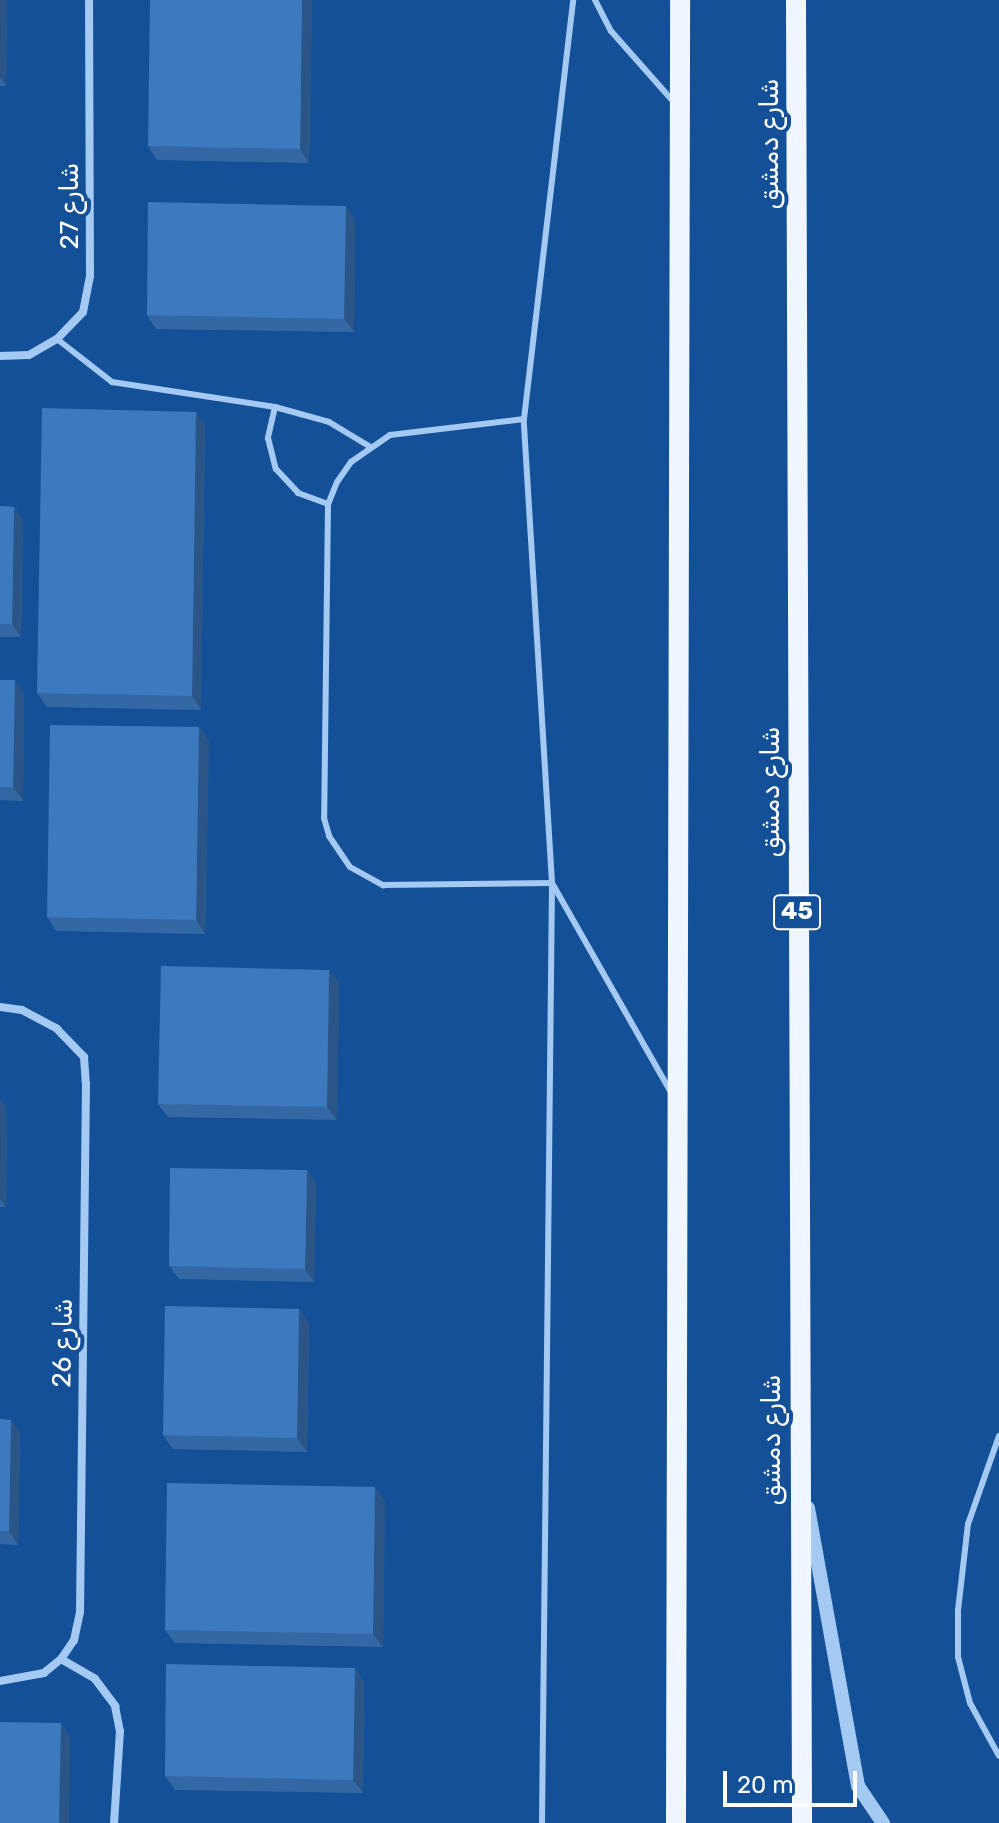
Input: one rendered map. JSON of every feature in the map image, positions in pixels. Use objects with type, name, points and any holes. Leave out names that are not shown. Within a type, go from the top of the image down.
[{"type":"main road","points":[[676,1823],[680,0]]},
{"type":"main road","name":"شارع دمشق","points":[[796,0],[798,1450],[802,1823]]},
{"type":"street","name":"شارع 27","points":[[0,356],[29,355],[57,339],[83,312],[90,276],[89,0]]},
{"type":"street","name":"شارع 26","points":[[0,1007],[22,1010],[57,1029],[84,1057],[80,1612],[74,1640],[61,1659]]},
{"type":"street","points":[[798,1450],[858,1786],[883,1823]]},
{"type":"street","points":[[0,1681],[44,1673],[61,1659],[95,1679],[115,1706],[120,1731],[114,1823]]},
{"type":"lane","points":[[542,1823],[552,883],[524,419],[573,0]]},
{"type":"lane","points":[[595,0],[611,31],[680,109]]},
{"type":"lane","points":[[57,339],[112,382],[275,407],[329,422],[369,446]]},
{"type":"lane","points":[[275,407],[268,438],[276,469],[298,493],[328,504]]},
{"type":"lane","points":[[524,419],[390,435],[369,446],[351,462],[328,504],[324,818],[338,853],[365,878],[401,889],[552,883]]},
{"type":"lane","points":[[552,883],[678,1104]]},
{"type":"lane","points":[[999,1436],[968,1524],[958,1610],[958,1657],[970,1703],[999,1756]]},
{"type":"building","points":[[150,0],[302,0],[300,149],[148,146]]},
{"type":"building","points":[[148,202],[346,206],[344,319],[147,315]]},
{"type":"building","points":[[42,408],[196,412],[192,696],[37,693]]},
{"type":"building","points":[[0,506],[14,507],[12,624],[0,624]]},
{"type":"building","points":[[0,680],[15,680],[13,787],[0,787]]},
{"type":"building","points":[[50,725],[199,727],[196,920],[47,917]]},
{"type":"building","points":[[161,966],[329,970],[327,1107],[158,1104]]},
{"type":"building","points":[[170,1168],[307,1170],[305,1269],[169,1266]]},
{"type":"building","points":[[165,1306],[299,1309],[297,1438],[163,1435]]},
{"type":"building","points":[[0,1419],[11,1420],[9,1531],[0,1531]]},
{"type":"building","points":[[167,1483],[375,1487],[373,1634],[165,1630]]},
{"type":"building","points":[[166,1664],[355,1668],[353,1780],[165,1776]]},
{"type":"building","points":[[0,1722],[61,1723],[59,1823],[0,1823]]}]
